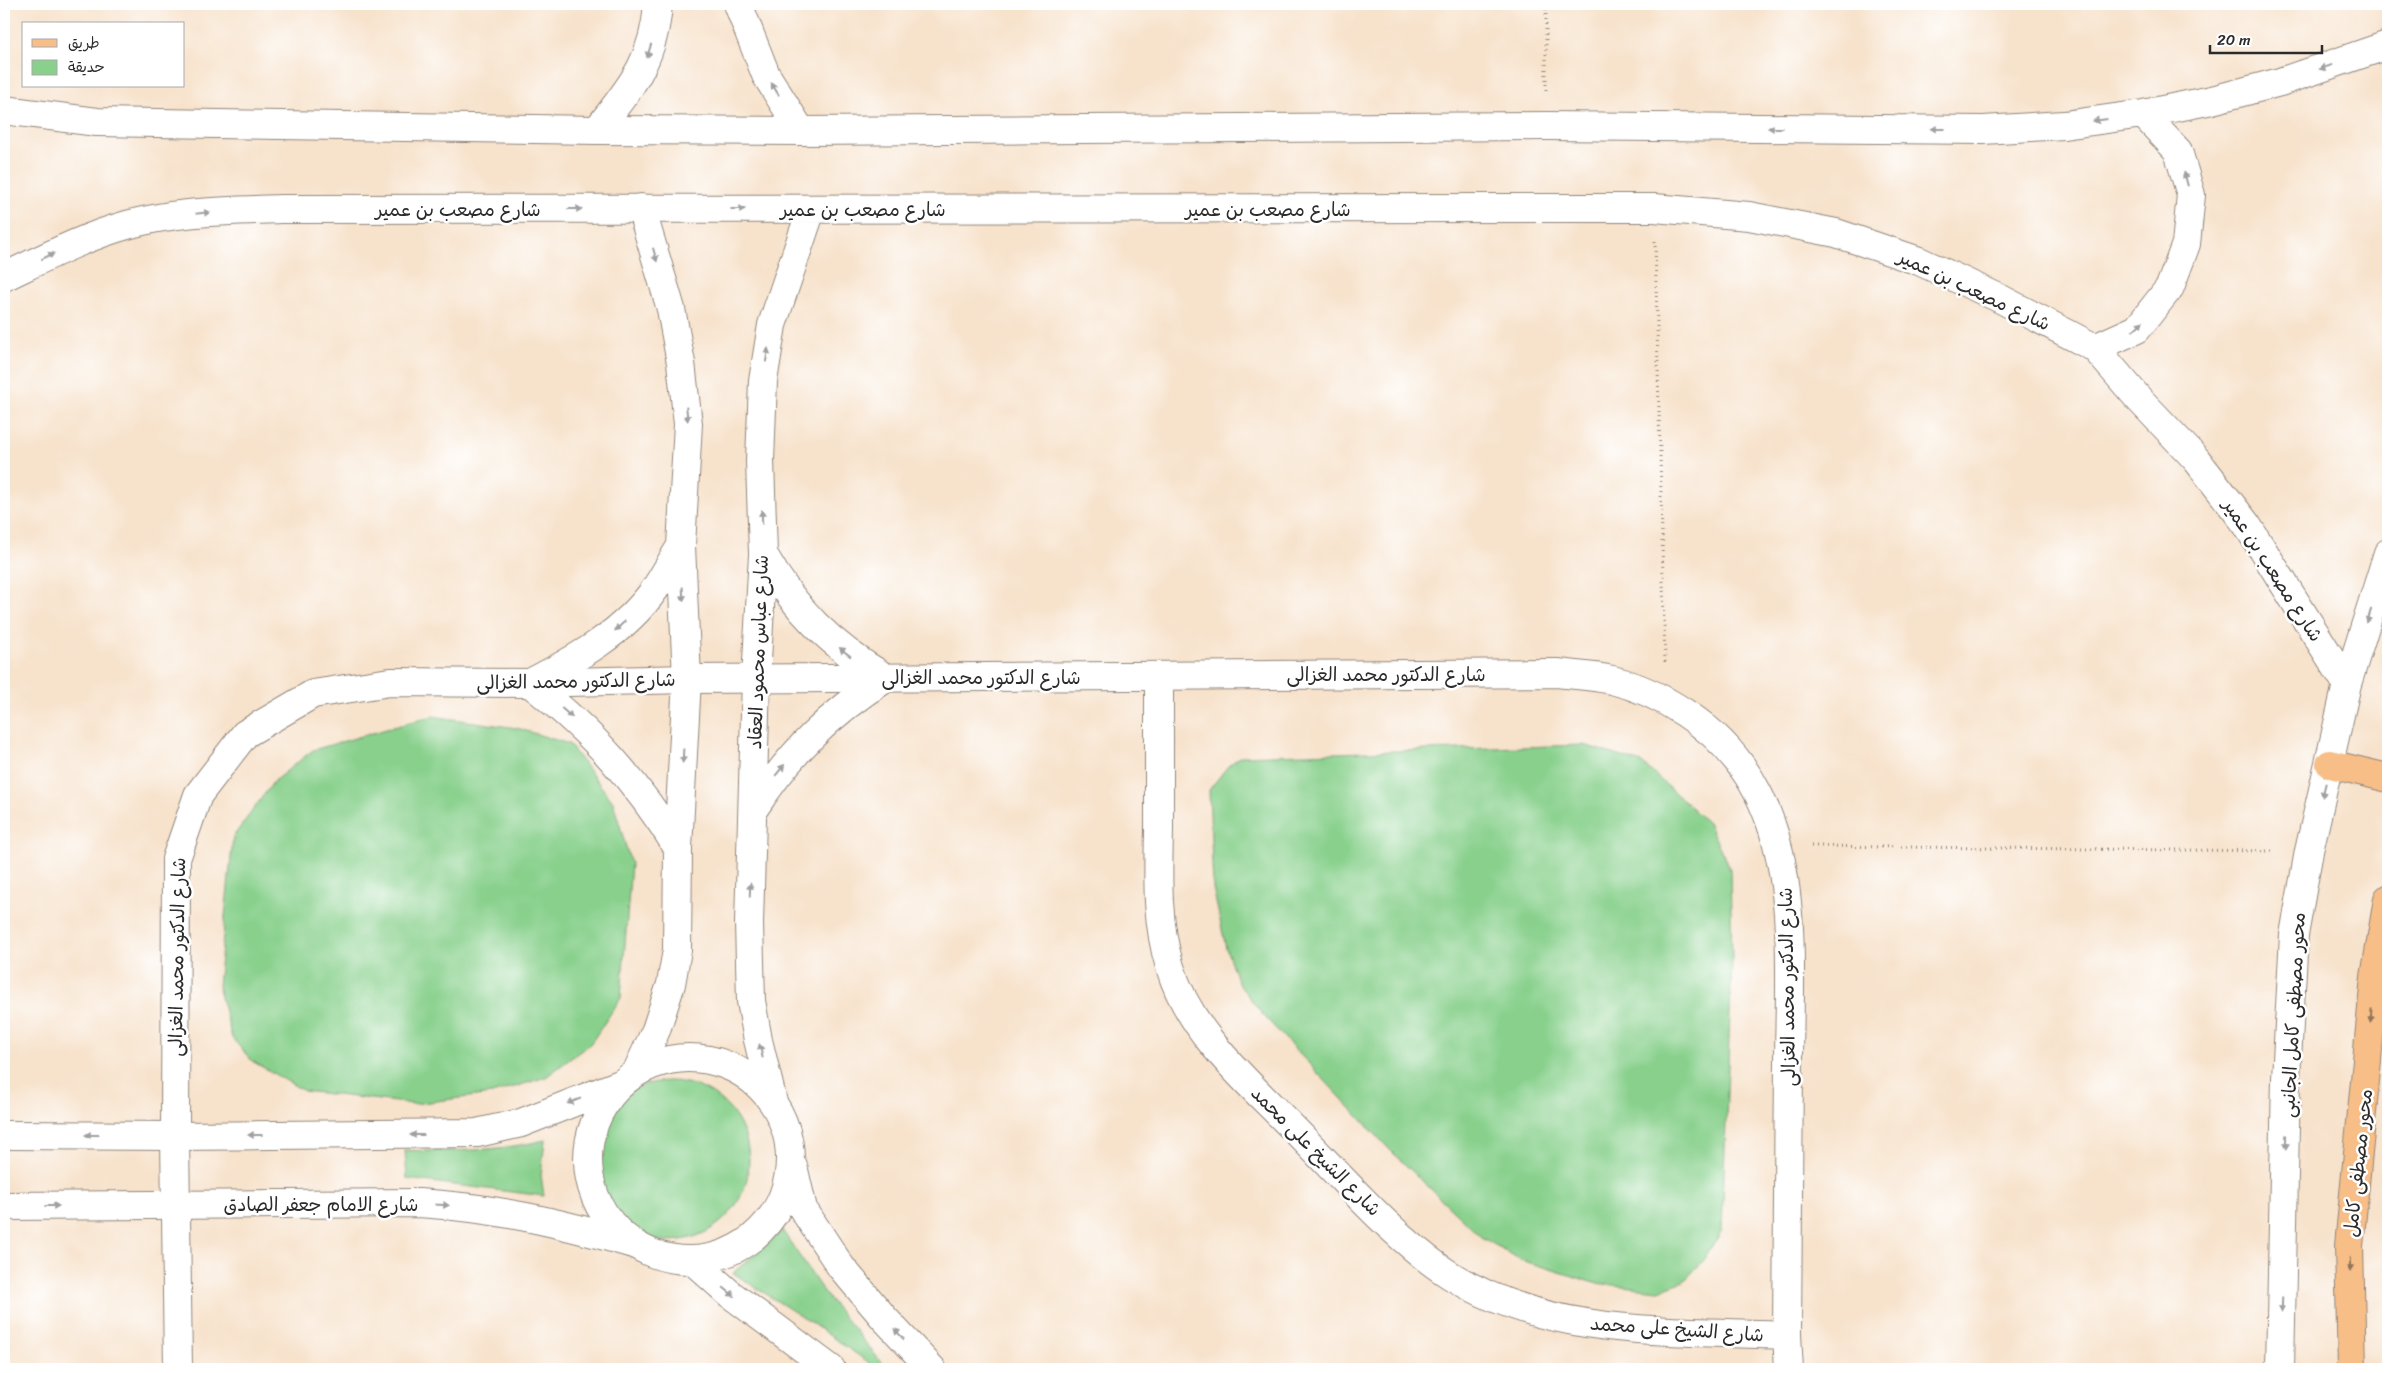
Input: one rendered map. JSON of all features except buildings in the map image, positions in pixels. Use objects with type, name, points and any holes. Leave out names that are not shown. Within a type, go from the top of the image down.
[{"type":"main road","points":[[2330,764],[2388,778]]},
{"type":"main road","name":"محور مصطفى كامل","points":[[2352,1369],[2349,1246],[2375,977],[2388,899]]},
{"type":"street","points":[[597,130],[632,86],[648,58],[656,25],[658,4]]},
{"type":"street","points":[[738,4],[766,75],[801,131]]},
{"type":"street","points":[[4,110],[97,122],[597,130],[801,131],[1547,126],[1983,130],[2064,125],[2143,114],[2212,100],[2280,82],[2388,45]]},
{"type":"street","points":[[2095,348],[2137,329],[2170,287],[2186,244],[2190,195],[2178,151],[2143,114]]},
{"type":"street","points":[[641,208],[671,309],[682,363],[688,424],[681,546],[687,679],[678,848],[676,950],[671,984],[656,1030],[629,1077],[606,1099],[596,1117],[590,1136],[587,1156],[589,1177],[594,1197],[604,1215],[617,1231],[633,1244],[664,1257],[692,1260],[718,1256],[744,1244],[764,1227],[780,1205],[788,1179],[790,1151]]},
{"type":"street","name":"شارع مصعب بن عمير","points":[[4,277],[66,247],[128,224],[203,212],[289,209],[641,208],[811,210],[1654,208],[1749,216],[1836,234],[1920,261],[2000,298],[2095,348],[2138,398],[2196,459],[2247,525],[2347,684]]},
{"type":"street","name":"شارع عباس محمود العقاد","points":[[772,1098],[751,1001],[749,923],[756,679],[763,554],[760,461],[763,381],[772,324],[811,210]]},
{"type":"street","points":[[678,848],[649,803],[603,747],[565,710],[530,683],[578,658],[620,628],[654,590],[681,546]]},
{"type":"street","name":"محور مصطفى كامل الجانبى","points":[[2280,1369],[2289,1007],[2294,935],[2309,851],[2347,684],[2388,553]]},
{"type":"street","points":[[753,810],[774,778],[798,748],[847,704],[886,678],[856,660],[828,638],[802,613],[781,585],[763,554]]},
{"type":"street","name":"شارع الدكتور محمد الغزالى","points":[[178,1369],[175,1136],[176,859],[198,795],[245,734],[313,694],[390,682],[530,683],[687,679],[1557,673],[1613,680],[1666,701],[1706,727],[1739,760],[1763,801],[1778,845],[1786,883],[1790,961],[1787,1335],[1789,1369]]},
{"type":"street","name":"شارع الشيخ على محمد","points":[[1159,676],[1158,916],[1170,969],[1193,1018],[1226,1060],[1408,1244],[1451,1276],[1498,1300],[1548,1317],[1600,1326],[1787,1335]]},
{"type":"street","points":[[4,1135],[175,1136],[477,1132],[521,1123],[629,1077],[656,1062],[677,1058],[698,1058],[719,1062],[739,1070],[772,1098],[784,1124],[803,1209],[841,1266],[885,1319],[932,1369]]},
{"type":"street","name":"شارع الامام جعفر الصادق","points":[[4,1206],[419,1203],[469,1206],[528,1216],[633,1244]]},
{"type":"street","points":[[692,1260],[730,1294],[831,1369]]},
{"type":"path","points":[[1546,4],[1547,126]]},
{"type":"path","points":[[1654,208],[1666,701]]},
{"type":"path","points":[[1778,845],[2309,851]]},
{"type":"green space","points":[[432,716],[517,728],[569,744],[613,802],[631,864],[621,998],[591,1043],[546,1077],[492,1094],[413,1104],[304,1091],[252,1061],[232,1038],[218,986],[233,837],[274,781],[313,750]]},
{"type":"green space","points":[[1584,745],[1642,763],[1708,823],[1730,869],[1732,959],[1722,1230],[1704,1260],[1684,1281],[1659,1290],[1595,1283],[1521,1260],[1481,1237],[1392,1152],[1262,1014],[1238,983],[1226,948],[1213,888],[1209,790],[1228,766],[1241,756]]},
{"type":"green space","points":[[677,1081],[707,1090],[726,1104],[736,1116],[743,1130],[748,1145],[748,1177],[743,1192],[736,1206],[726,1218],[714,1228],[692,1238],[677,1241],[661,1241],[646,1238],[624,1228],[602,1206],[590,1177],[589,1153],[592,1138],[602,1116],[624,1094],[653,1082]]},
{"type":"green space","points":[[545,1140],[541,1175],[544,1196],[407,1179],[405,1150],[476,1150],[528,1144]]},
{"type":"green space","points":[[782,1230],[825,1294],[887,1369],[878,1369],[810,1322],[733,1273]]}]
